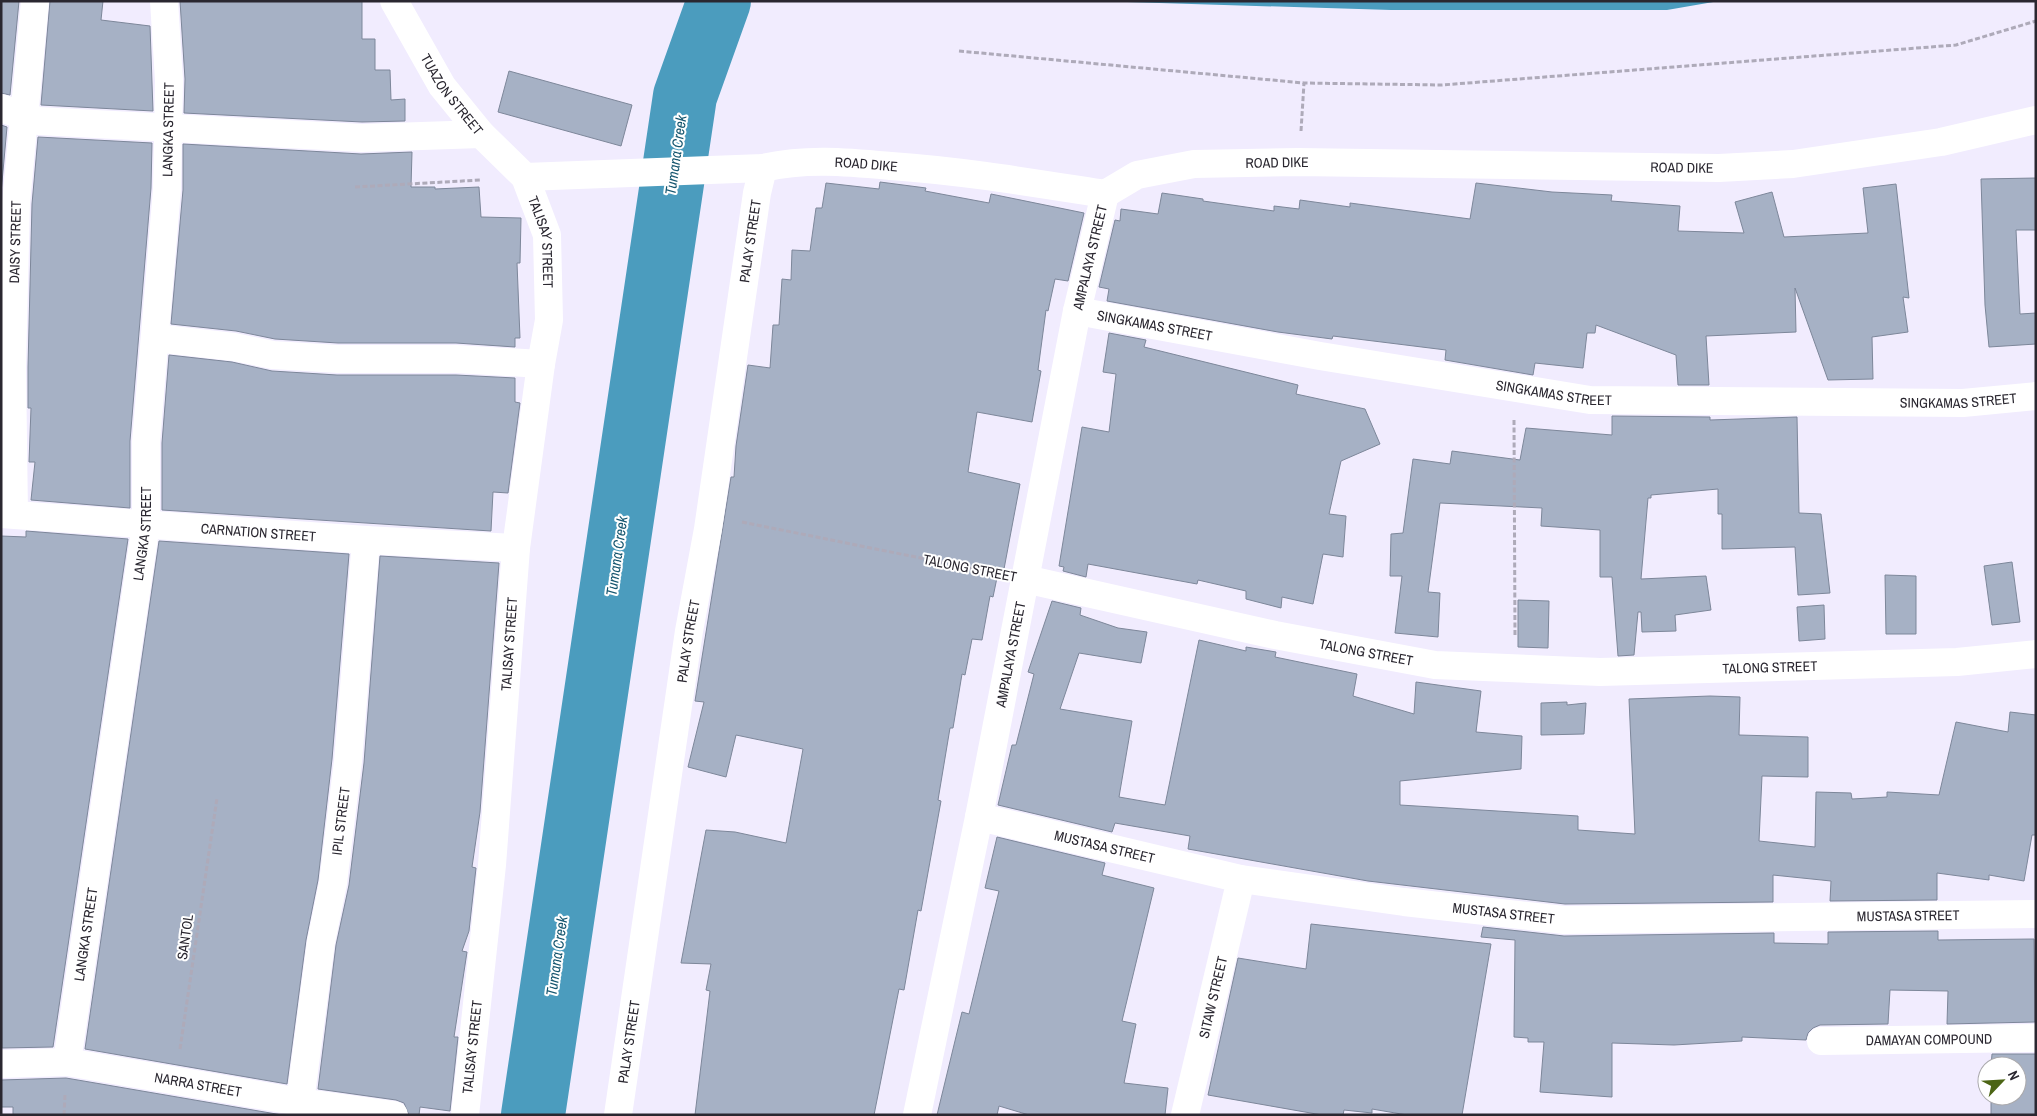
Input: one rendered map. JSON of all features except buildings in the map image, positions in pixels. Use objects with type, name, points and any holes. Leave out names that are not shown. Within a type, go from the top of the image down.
[{"type":"street","name":"DAISY STREET","points":[[8,514],[16,203],[12,112],[35,1]]},
{"type":"street","name":"LANGKA STREET","points":[[67,1062],[146,524],[146,442],[167,189],[169,80],[164,1]]},
{"type":"street","name":"TUAZON STREET","points":[[394,1],[442,86],[481,134],[525,177]]},
{"type":"street","points":[[12,112],[39,121],[362,138],[481,134]]},
{"type":"street","name":"ROAD DIKE","points":[[525,177],[614,175],[721,168],[763,168],[790,162],[832,161],[958,171],[1105,194],[1137,175],[1194,164],[1298,162],[1719,168],[1793,164],[1941,142],[2036,120]]},
{"type":"street","name":"PALAY STREET","points":[[618,1115],[689,631],[710,515],[757,193],[763,168]]},
{"type":"street","name":"TALISAY STREET","points":[[464,1115],[492,865],[516,548],[541,364],[549,320],[547,236],[525,177]]},
{"type":"street","name":"AMPALAYA STREET","points":[[917,1115],[979,817],[1077,311],[1105,194]]},
{"type":"street","name":"SINGKAMAS STREET","points":[[1077,311],[1320,356],[1590,400],[1963,403],[2036,396]]},
{"type":"street","points":[[155,338],[234,347],[273,355],[338,360],[456,359],[541,364]]},
{"type":"street","name":"CARNATION STREET","points":[[8,514],[366,540],[516,548]]},
{"type":"street","name":"IPIL STREET","points":[[300,1102],[321,942],[333,884],[347,771],[366,540]]},
{"type":"street","name":"TALONG STREET","points":[[1025,579],[1275,635],[1435,665],[1630,672],[1957,662],[2036,654]]},
{"type":"street","name":"MUSTASA STREET","points":[[979,817],[1241,879],[1404,902],[1564,920],[2036,914]]},
{"type":"street","name":"SITAW STREET","points":[[1185,1115],[1241,879]]},
{"type":"street","name":"DAMAYAN COMPOUND","points":[[1821,1042],[2036,1038]]},
{"type":"street","name":"NARRA STREET","points":[[1,1064],[67,1062],[300,1102],[394,1115]]},
{"type":"path","points":[[959,51],[1304,82],[1442,85],[1956,45],[2036,21]]},
{"type":"path","points":[[1300,141],[1304,82]]},
{"type":"path","points":[[355,187],[525,177]]},
{"type":"path","points":[[1514,387],[1515,668]]},
{"type":"path","name":"TALONG STREET","points":[[710,515],[868,549],[1025,579]]},
{"type":"path","name":"SANTOL","points":[[175,1080],[217,798]]},
{"type":"water","points":[[1095,1],[1719,1],[1667,10],[1391,10]]},
{"type":"waterway","name":"Tumana Creek","points":[[533,1115],[685,96],[719,1]]}]
